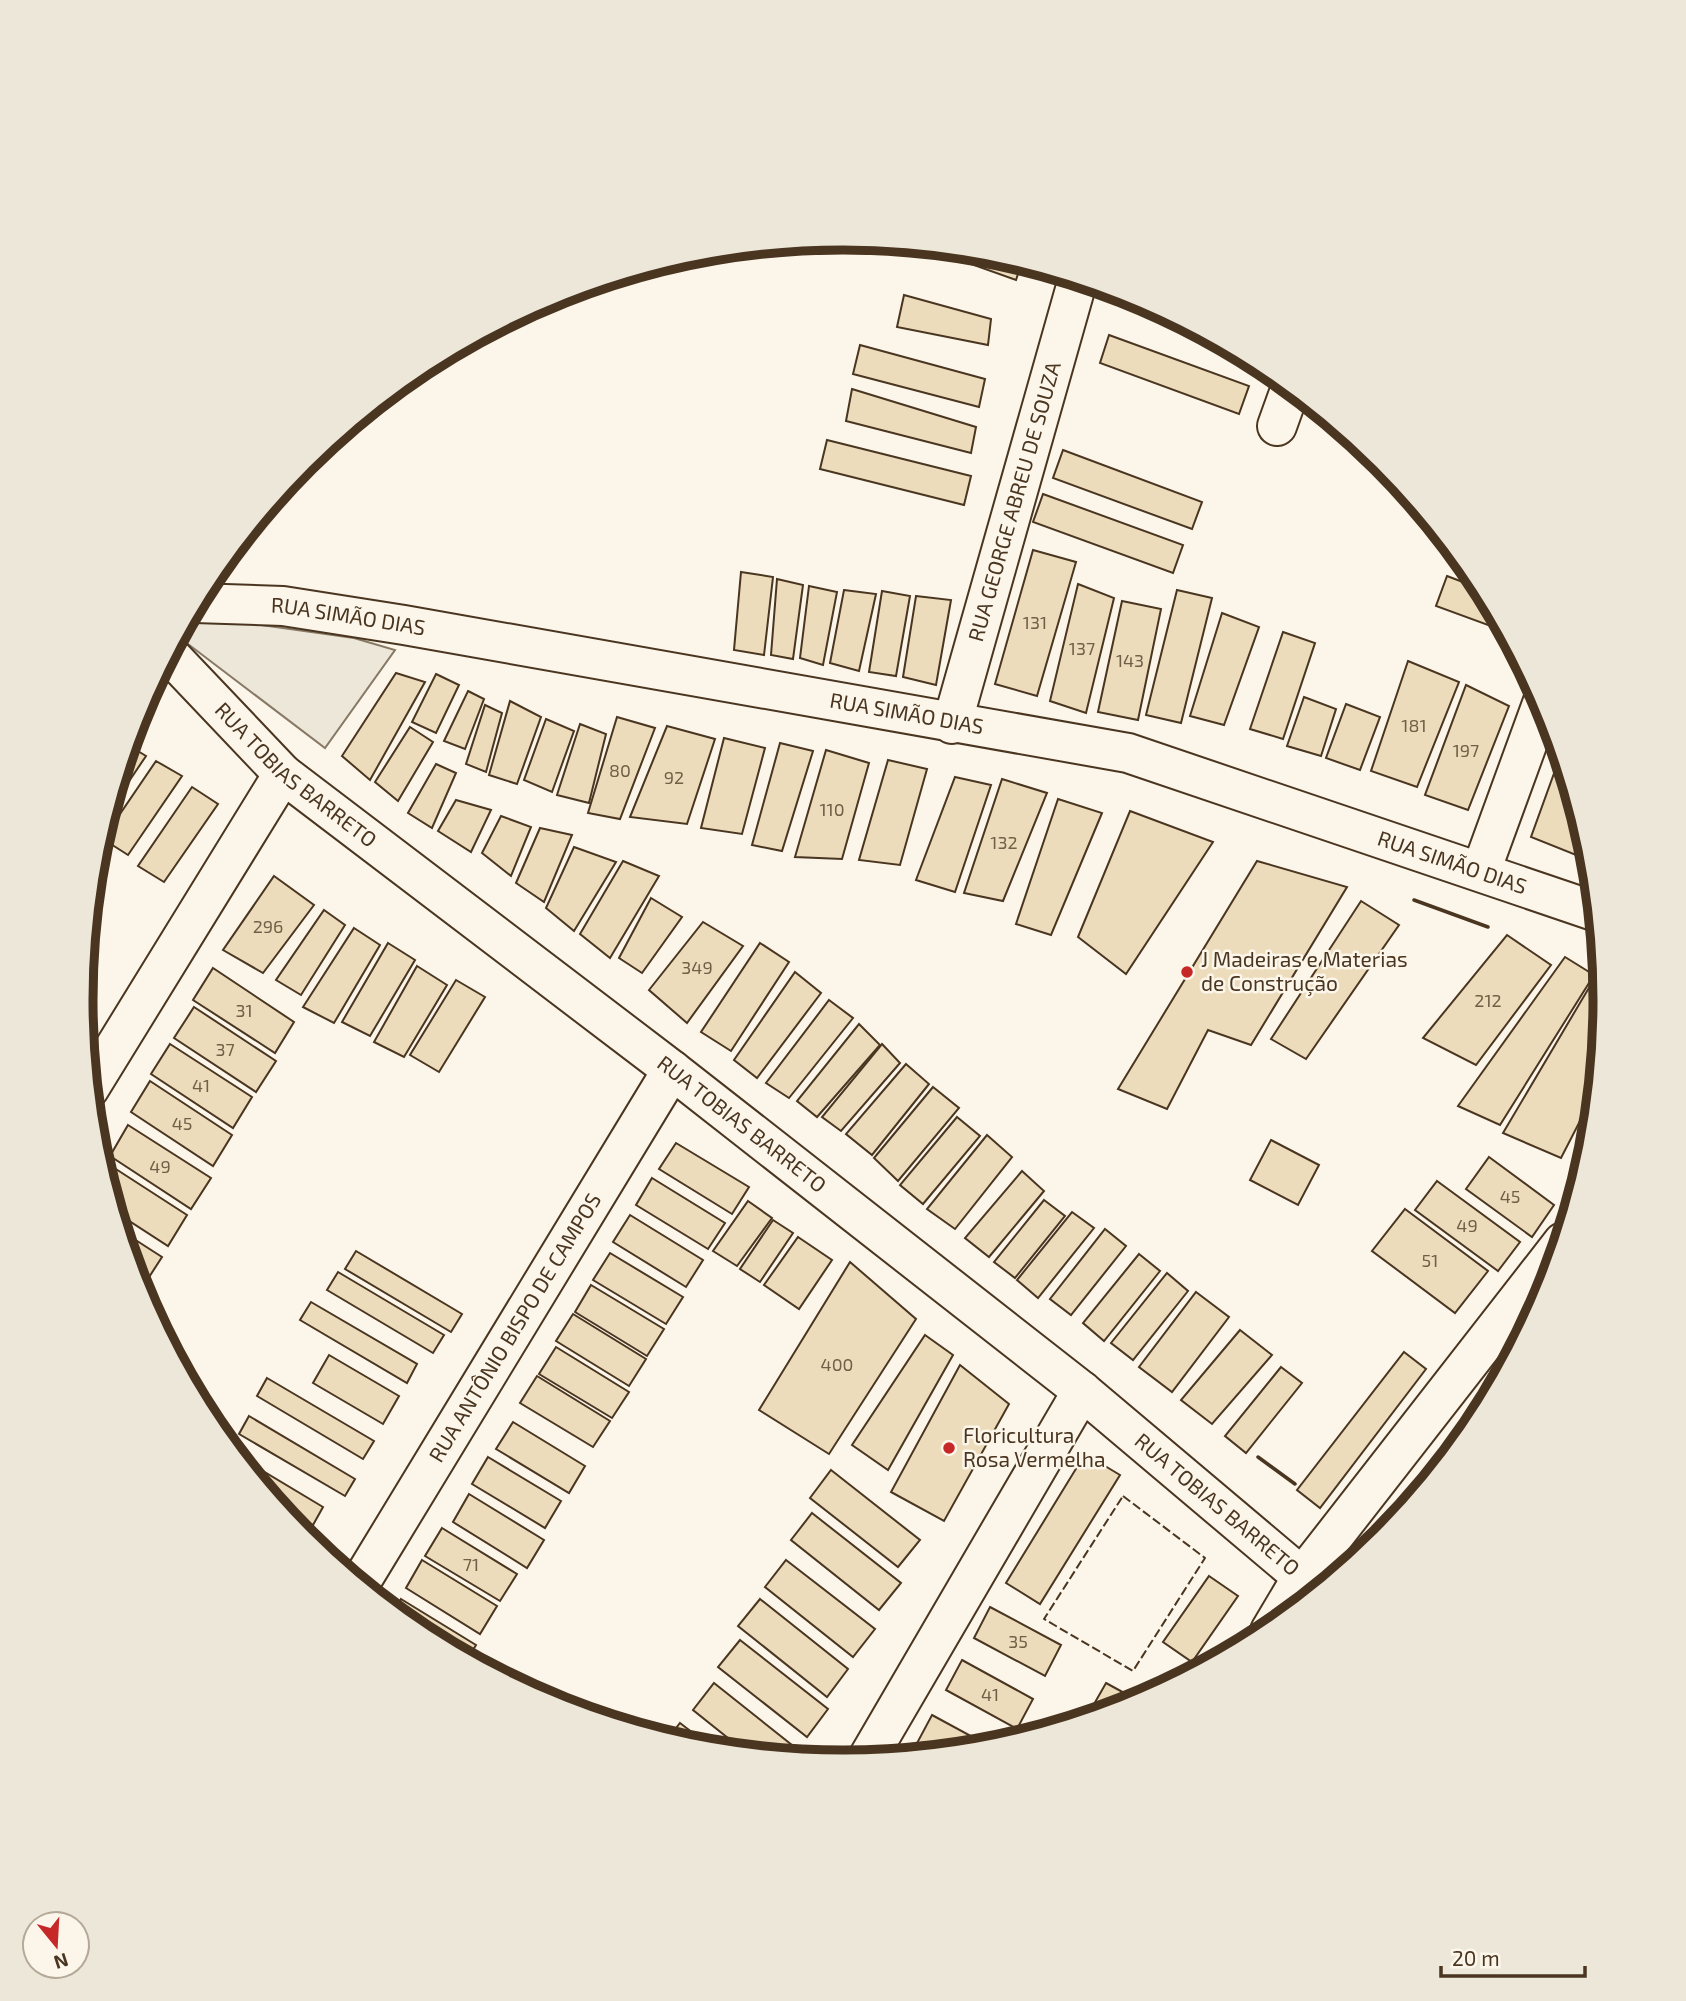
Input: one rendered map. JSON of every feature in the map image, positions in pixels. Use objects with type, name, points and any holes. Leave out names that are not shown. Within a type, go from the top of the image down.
[{"type":"street","name":"RUA GEORGE ABREU DE SOUZA","points":[[953,724],[1077,288]]},
{"type":"street","points":[[1278,426],[1288,396]]},
{"type":"street","name":"RUA SIMÃO DIAS","points":[[207,603],[283,606],[404,625],[1128,753],[1588,909]]},
{"type":"street","name":"RUA TOBIAS BARRETO","points":[[175,660],[283,774],[672,1070],[1082,1391],[1311,1584]]},
{"type":"street","points":[[1481,871],[1537,717]]},
{"type":"street","points":[[97,1076],[283,774]]},
{"type":"street","name":"RUA ANTÔNIO BISPO DE CAMPOS","points":[[363,1578],[672,1070]]},
{"type":"street","points":[[1311,1584],[1543,1269]]},
{"type":"street","points":[[873,1750],[1082,1391]]},
{"type":"shaded area","points":[[199,616],[354,638],[395,650],[325,748],[184,641]]},
{"type":"building","points":[[961,260],[1019,272],[1016,280]]},
{"type":"building","points":[[904,295],[991,319],[988,345],[897,327]]},
{"type":"building","points":[[1109,335],[1249,386],[1239,414],[1100,363]]},
{"type":"building","points":[[860,345],[985,379],[979,407],[853,374]]},
{"type":"building","points":[[852,389],[976,427],[971,453],[846,421]]},
{"type":"building","points":[[827,440],[971,476],[964,505],[820,469]]},
{"type":"building","points":[[1063,450],[1202,502],[1192,529],[1053,478]]},
{"type":"building","points":[[1043,494],[1183,545],[1173,573],[1033,522]]},
{"type":"building","points":[[1033,550],[1076,562],[1037,696],[995,684]]},
{"type":"building","points":[[741,572],[773,577],[764,655],[734,650]]},
{"type":"building","points":[[1447,576],[1467,583],[1494,627],[1436,606]]},
{"type":"building","points":[[777,579],[803,585],[793,659],[771,655]]},
{"type":"building","points":[[1078,584],[1114,598],[1086,713],[1050,701]]},
{"type":"building","points":[[809,586],[837,592],[823,665],[800,658]]},
{"type":"building","points":[[844,590],[876,594],[859,671],[830,663]]},
{"type":"building","points":[[1177,590],[1212,598],[1181,723],[1146,715]]},
{"type":"building","points":[[882,591],[910,596],[896,676],[869,672]]},
{"type":"building","points":[[916,596],[951,600],[936,685],[903,677]]},
{"type":"building","points":[[1122,601],[1161,609],[1138,720],[1098,712]]},
{"type":"building","points":[[1222,613],[1259,627],[1224,725],[1190,716]]},
{"type":"building","points":[[1283,632],[1315,643],[1283,739],[1250,729]]},
{"type":"building","points":[[1408,661],[1459,682],[1417,787],[1371,771]]},
{"type":"building","points":[[396,673],[425,682],[370,780],[342,756]]},
{"type":"building","points":[[436,674],[459,685],[436,733],[412,722]]},
{"type":"building","points":[[1466,685],[1509,706],[1468,810],[1425,795]]},
{"type":"building","points":[[468,691],[484,699],[465,749],[444,741]]},
{"type":"building","points":[[1304,697],[1336,709],[1321,756],[1287,746]]},
{"type":"building","points":[[510,701],[541,717],[517,784],[489,775]]},
{"type":"building","points":[[1346,704],[1380,717],[1360,770],[1326,758]]},
{"type":"building","points":[[485,705],[502,713],[486,772],[466,764]]},
{"type":"building","points":[[617,717],[655,728],[620,819],[588,813]]},
{"type":"building","points":[[546,719],[574,731],[552,792],[524,780]]},
{"type":"building","points":[[580,724],[606,734],[589,803],[557,795]]},
{"type":"building","points":[[667,726],[715,739],[687,824],[630,817]]},
{"type":"building","points":[[410,727],[433,742],[398,801],[375,782]]},
{"type":"building","points":[[724,738],[765,748],[742,834],[701,828]]},
{"type":"building","points":[[780,743],[813,751],[782,851],[752,845]]},
{"type":"building","points":[[136,750],[146,756],[123,790]]},
{"type":"building","points":[[826,750],[869,763],[842,859],[795,857]]},
{"type":"building","points":[[888,760],[927,769],[900,865],[859,860]]},
{"type":"building","points":[[156,761],[182,776],[128,855],[109,843],[114,822]]},
{"type":"building","points":[[436,764],[456,773],[432,828],[408,813]]},
{"type":"building","points":[[1556,768],[1578,850],[1576,855],[1531,837]]},
{"type":"building","points":[[955,777],[991,785],[955,892],[916,880]]},
{"type":"building","points":[[1002,779],[1047,793],[1003,901],[964,893]]},
{"type":"building","points":[[192,787],[218,804],[164,882],[138,866]]},
{"type":"building","points":[[1058,799],[1102,813],[1051,935],[1016,924]]},
{"type":"building","points":[[456,800],[491,810],[471,852],[438,831]]},
{"type":"building","points":[[1130,811],[1213,842],[1126,974],[1078,937]]},
{"type":"building","points":[[501,816],[531,827],[511,876],[482,853]]},
{"type":"building","points":[[540,828],[572,835],[544,902],[516,883]]},
{"type":"building","points":[[574,847],[616,862],[574,931],[546,908]]},
{"type":"building","points":[[623,861],[659,876],[610,958],[580,934]]},
{"type":"building","points":[[1257,861],[1347,887],[1251,1045],[1208,1030],[1167,1109],[1118,1089]]},
{"type":"building","points":[[274,876],[314,905],[263,973],[223,950]]},
{"type":"building","points":[[651,898],[682,917],[642,973],[619,958]]},
{"type":"building","points":[[1361,901],[1399,925],[1306,1059],[1271,1039]]},
{"type":"building","points":[[324,910],[345,925],[301,995],[276,980]]},
{"type":"building","points":[[703,922],[743,946],[687,1023],[649,990]]},
{"type":"building","points":[[354,928],[380,945],[334,1023],[303,1007]]},
{"type":"building","points":[[1507,935],[1551,965],[1476,1065],[1423,1038]]},
{"type":"building","points":[[388,943],[415,960],[370,1036],[342,1022]]},
{"type":"building","points":[[760,943],[789,962],[731,1051],[701,1032]]},
{"type":"building","points":[[1565,957],[1592,974],[1500,1125],[1458,1106]]},
{"type":"building","points":[[417,966],[447,985],[404,1057],[374,1042]]},
{"type":"building","points":[[213,968],[294,1022],[275,1053],[193,1000]]},
{"type":"building","points":[[795,972],[821,993],[757,1078],[734,1060]]},
{"type":"building","points":[[456,980],[485,997],[439,1072],[410,1055]]},
{"type":"building","points":[[1590,986],[1593,987],[1592,1050],[1585,1112],[1561,1158],[1503,1133]]},
{"type":"building","points":[[829,1000],[853,1018],[789,1098],[766,1083]]},
{"type":"building","points":[[194,1007],[276,1061],[256,1092],[174,1038]]},
{"type":"building","points":[[859,1024],[880,1045],[817,1117],[797,1101]]},
{"type":"building","points":[[170,1044],[252,1097],[233,1128],[151,1074]]},
{"type":"building","points":[[882,1044],[900,1063],[841,1131],[822,1117]]},
{"type":"building","points":[[906,1064],[929,1084],[872,1155],[846,1134]]},
{"type":"building","points":[[150,1081],[232,1135],[213,1166],[131,1112]]},
{"type":"building","points":[[933,1087],[959,1108],[898,1181],[874,1158]]},
{"type":"building","points":[[957,1117],[980,1136],[923,1204],[900,1185]]},
{"type":"building","points":[[128,1125],[211,1178],[191,1209],[110,1156]]},
{"type":"building","points":[[987,1135],[1012,1157],[955,1229],[927,1209]]},
{"type":"building","points":[[1271,1140],[1319,1165],[1298,1205],[1250,1180]]},
{"type":"building","points":[[676,1143],[749,1187],[732,1214],[659,1169]]},
{"type":"building","points":[[1489,1157],[1554,1205],[1532,1237],[1466,1189]]},
{"type":"building","points":[[111,1166],[187,1215],[168,1246],[125,1218]]},
{"type":"building","points":[[1022,1171],[1044,1191],[989,1257],[965,1238]]},
{"type":"building","points":[[652,1178],[725,1223],[708,1249],[636,1205]]},
{"type":"building","points":[[1437,1181],[1520,1242],[1498,1271],[1415,1210]]},
{"type":"building","points":[[1044,1200],[1065,1216],[1015,1278],[994,1262]]},
{"type":"building","points":[[748,1201],[772,1218],[737,1266],[713,1251]]},
{"type":"building","points":[[1405,1209],[1488,1271],[1455,1313],[1372,1251]]},
{"type":"building","points":[[1072,1212],[1094,1228],[1038,1298],[1017,1280]]},
{"type":"building","points":[[630,1215],[703,1260],[686,1287],[613,1242]]},
{"type":"building","points":[[773,1220],[793,1233],[760,1282],[740,1269]]},
{"type":"building","points":[[1105,1229],[1126,1246],[1071,1315],[1050,1299]]},
{"type":"building","points":[[132,1237],[162,1257],[147,1280]]},
{"type":"building","points":[[798,1237],[832,1260],[799,1309],[764,1285]]},
{"type":"building","points":[[356,1251],[462,1314],[451,1332],[345,1269]]},
{"type":"building","points":[[610,1253],[683,1297],[666,1324],[593,1280]]},
{"type":"building","points":[[1139,1254],[1160,1271],[1104,1341],[1083,1323]]},
{"type":"building","points":[[850,1262],[916,1319],[829,1454],[759,1410]]},
{"type":"building","points":[[338,1272],[444,1335],[433,1353],[327,1290]]},
{"type":"building","points":[[1167,1273],[1188,1291],[1133,1360],[1111,1343]]},
{"type":"building","points":[[591,1285],[664,1329],[647,1356],[575,1312]]},
{"type":"building","points":[[1196,1292],[1229,1317],[1172,1392],[1139,1367]]},
{"type":"building","points":[[311,1302],[417,1364],[407,1383],[300,1320]]},
{"type":"building","points":[[573,1314],[646,1359],[629,1386],[556,1341]]},
{"type":"building","points":[[1240,1330],[1272,1355],[1212,1424],[1181,1400]]},
{"type":"building","points":[[925,1335],[953,1355],[888,1470],[852,1445]]},
{"type":"building","points":[[556,1347],[629,1392],[612,1418],[539,1374]]},
{"type":"building","points":[[1404,1352],[1426,1369],[1320,1508],[1297,1490]]},
{"type":"building","points":[[329,1355],[399,1396],[383,1424],[313,1383]]},
{"type":"building","name":"Floricultura Rosa Vermelha","points":[[960,1365],[1009,1404],[944,1521],[891,1492]]},
{"type":"building","points":[[1281,1367],[1302,1383],[1246,1453],[1225,1436]]},
{"type":"building","points":[[537,1376],[610,1421],[593,1447],[520,1403]]},
{"type":"building","points":[[267,1378],[374,1441],[363,1459],[257,1396]]},
{"type":"building","points":[[249,1416],[355,1479],[345,1496],[239,1434]]},
{"type":"building","points":[[513,1422],[585,1466],[569,1493],[496,1449]]},
{"type":"building","points":[[1085,1454],[1120,1475],[1040,1604],[1006,1583]]},
{"type":"building","points":[[488,1457],[561,1501],[545,1528],[472,1484]]},
{"type":"building","points":[[256,1467],[323,1507],[313,1525],[299,1517]]},
{"type":"building","points":[[831,1470],[920,1540],[898,1567],[810,1498]]},
{"type":"building","points":[[469,1494],[544,1540],[527,1568],[453,1522]]},
{"type":"building","points":[[812,1513],[901,1583],[879,1610],[791,1540]]},
{"type":"building","points":[[442,1528],[517,1574],[500,1601],[425,1556]]},
{"type":"building","points":[[422,1560],[497,1606],[480,1634],[406,1588]]},
{"type":"building","points":[[786,1560],[875,1629],[853,1657],[765,1587]]},
{"type":"building","points":[[1209,1576],[1238,1596],[1192,1662],[1163,1642]]},
{"type":"building","points":[[401,1599],[476,1645],[472,1652],[398,1604]]},
{"type":"building","points":[[760,1599],[848,1669],[827,1697],[738,1626]]},
{"type":"building","points":[[990,1607],[1061,1645],[1045,1676],[974,1638]]},
{"type":"building","points":[[740,1640],[828,1709],[807,1737],[718,1667]]},
{"type":"building","points":[[962,1660],[1033,1699],[1017,1729],[946,1690]]},
{"type":"building","points":[[714,1683],[797,1749],[733,1742],[693,1710]]},
{"type":"building","points":[[1106,1683],[1128,1695],[1092,1708]]},
{"type":"building","points":[[932,1715],[975,1738],[941,1744],[916,1745]]},
{"type":"building","points":[[680,1723],[697,1736],[674,1731]]},
{"type":"fence","points":[[1123,1496],[1205,1558],[1133,1671],[1044,1619],[1123,1496]]},
{"type":"wall","points":[[1414,900],[1488,927]]},
{"type":"wall","points":[[1258,1457],[1295,1484]]},
{"type":"place","name":"J Madeiras e Materias de Construção","points":[[1187,972]]},
{"type":"place","name":"Floricultura Rosa Vermelha","points":[[949,1448]]}]
